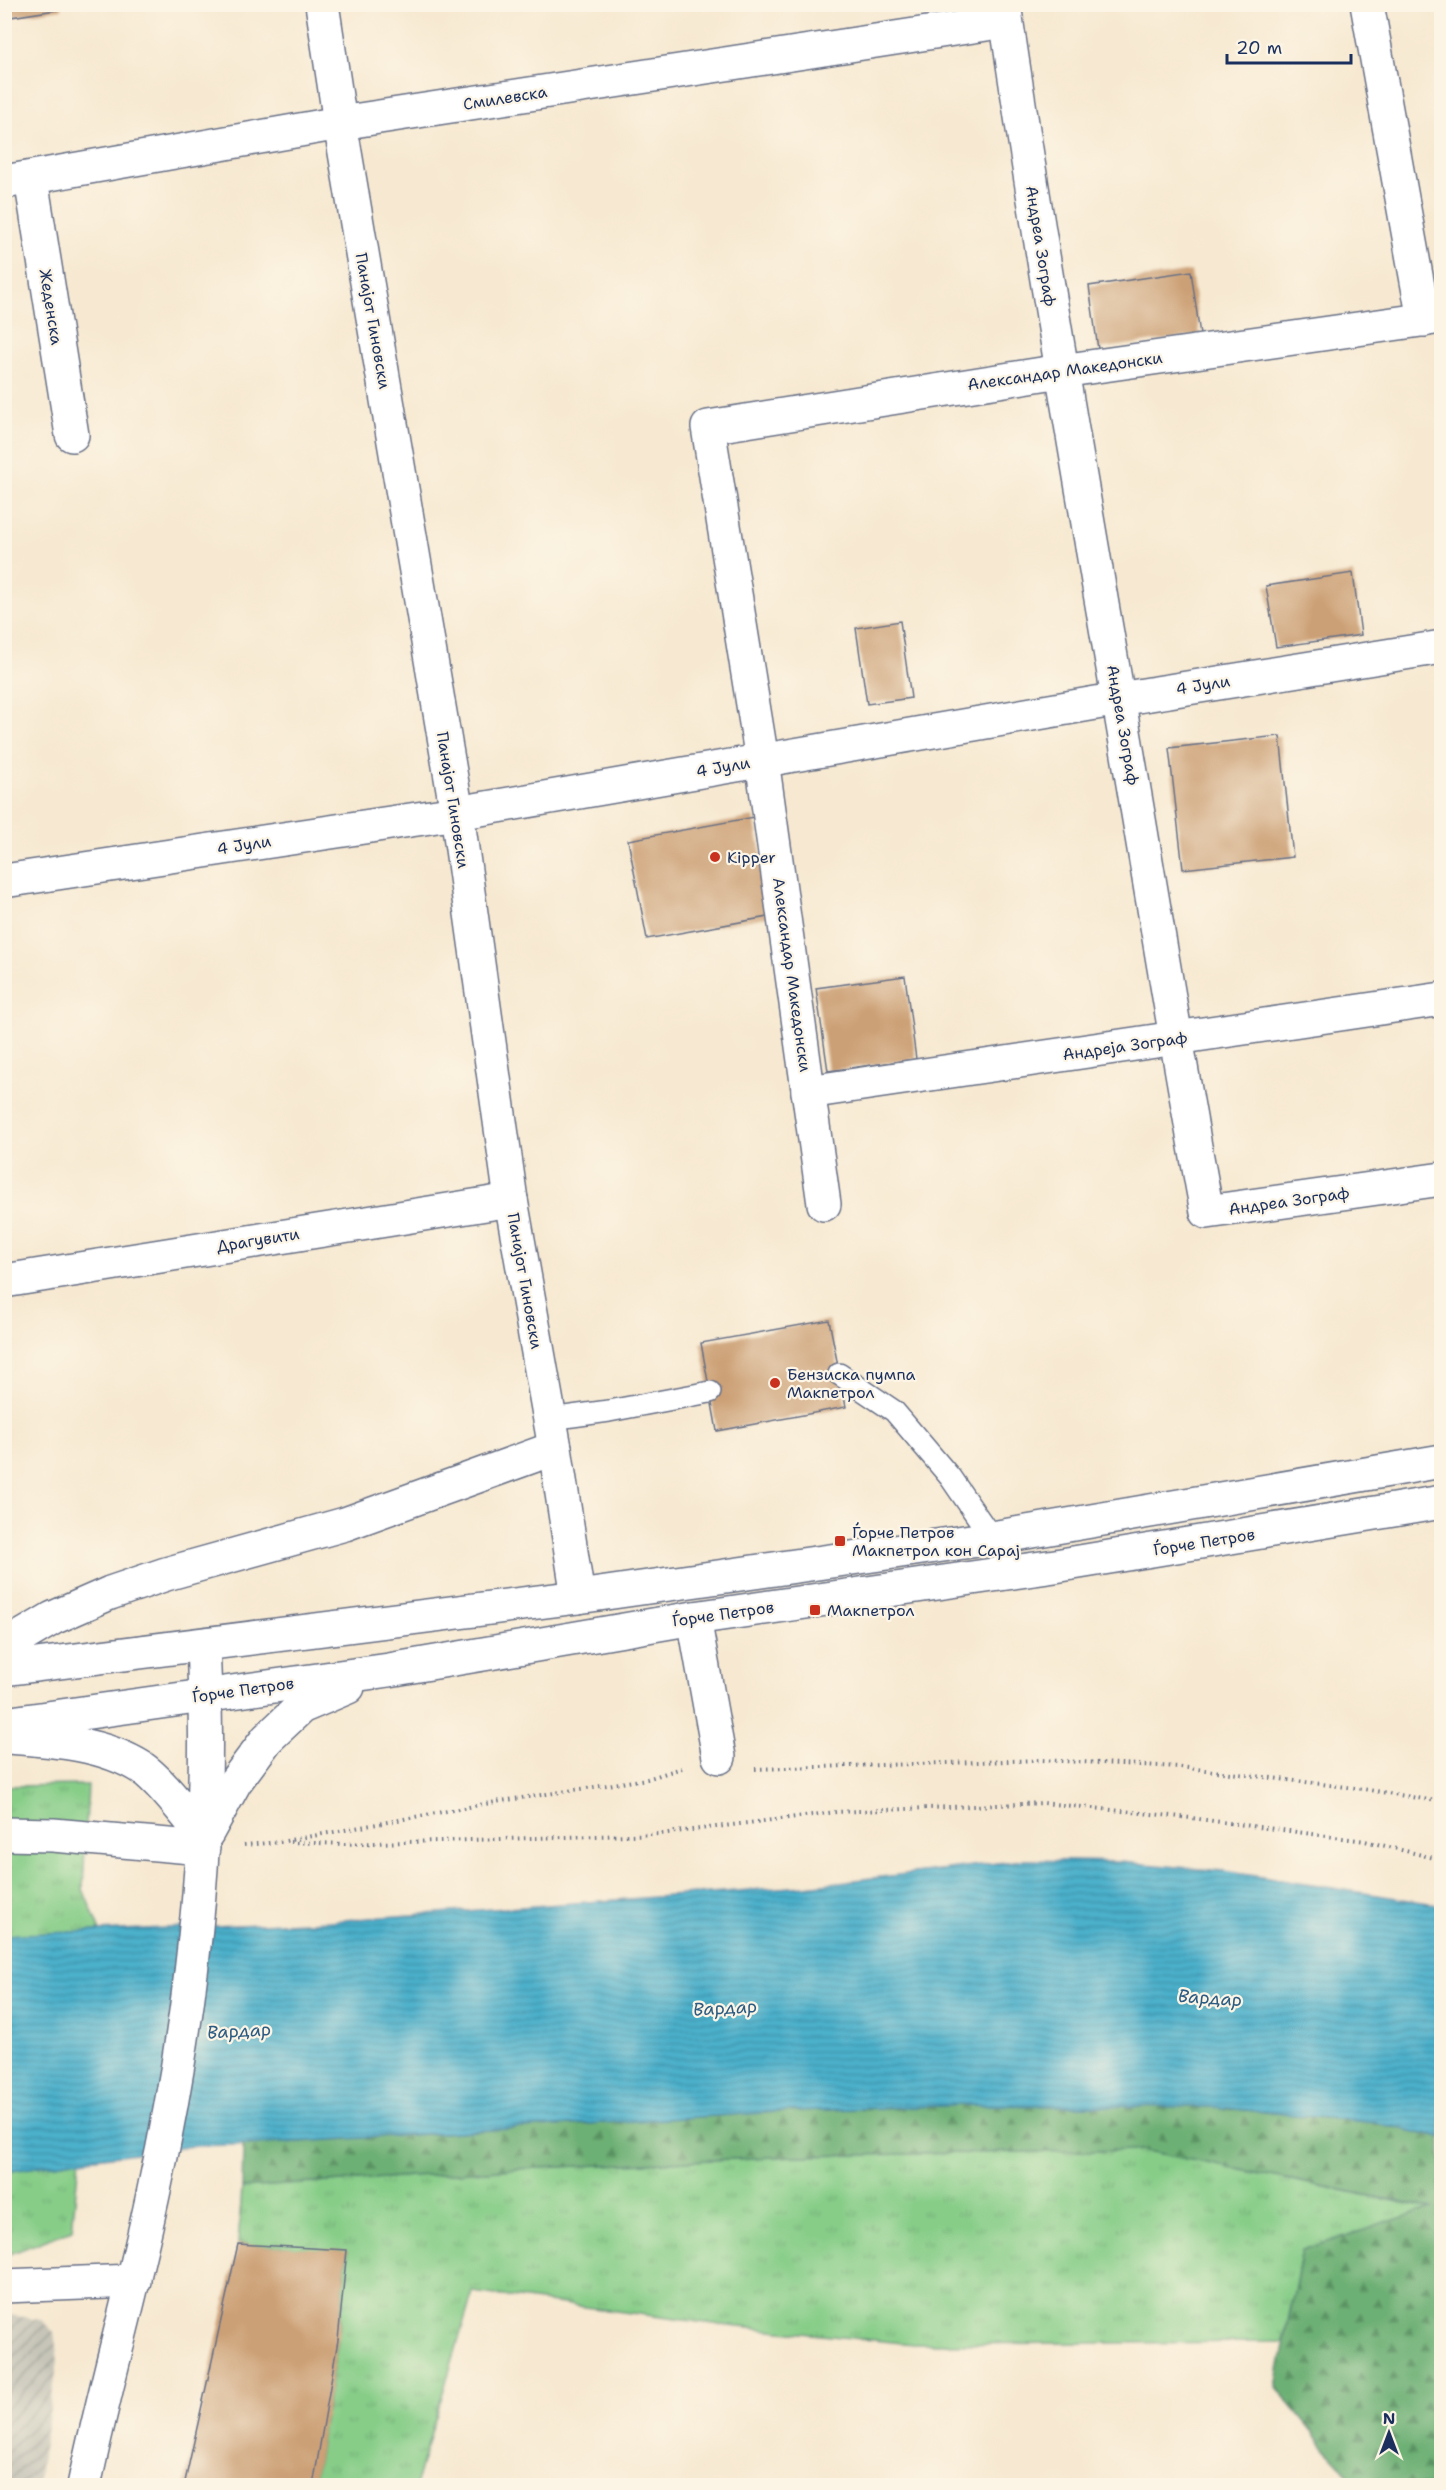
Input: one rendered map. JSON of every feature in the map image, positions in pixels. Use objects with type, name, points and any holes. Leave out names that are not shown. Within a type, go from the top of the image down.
[{"type":"street","name":"Панајот Гиновски","points":[[322,4],[456,813],[511,1200],[578,1597]]},
{"type":"street","name":"Александар Македонски","points":[[708,427],[1061,371],[1433,318],[1367,4]]},
{"type":"street","name":"Смилевска","points":[[18,181],[340,123],[1005,13]]},
{"type":"street","name":"Андреа Зограф","points":[[1005,13],[1061,371],[1119,699],[1175,1038],[1208,1212],[1442,1179]]},
{"type":"street","name":"Жеденска","points":[[18,181],[72,435]]},
{"type":"street","name":"Αлександар Македонски","points":[[708,427],[762,760],[824,1204]]},
{"type":"street","name":"4 Јули","points":[[4,881],[456,813],[1119,699],[1442,648]]},
{"type":"street","name":"Андреја Зограф","points":[[808,1092],[1442,999]]},
{"type":"street","name":"Драгувити","points":[[4,1281],[511,1200]]},
{"type":"street","points":[[4,1647],[53,1618],[110,1593],[166,1574],[345,1524],[552,1434]]},
{"type":"street","points":[[4,1669],[578,1597],[992,1538],[1442,1461]]},
{"type":"street","name":"Ѓорче Петров","points":[[4,1724],[389,1670],[694,1618],[1054,1566],[1442,1502]]},
{"type":"street","points":[[694,1618],[719,1757]]},
{"type":"street","points":[[84,2486],[134,2282],[178,2067],[191,1974],[203,1853],[206,1695],[203,1645]]},
{"type":"street","points":[[203,1853],[235,1782],[267,1739],[301,1707],[389,1670]]},
{"type":"street","points":[[4,1737],[58,1740],[103,1751],[142,1769],[203,1853]]},
{"type":"street","points":[[4,1834],[53,1836],[203,1853]]},
{"type":"street","points":[[4,2286],[134,2282]]},
{"type":"lane","points":[[839,1374],[894,1411],[950,1477],[992,1538]]},
{"type":"lane","points":[[552,1434],[609,1411],[710,1392]]},
{"type":"path","points":[[1442,1802],[1363,1789],[1180,1767],[1041,1760],[757,1769],[719,1757],[647,1779],[501,1801],[280,1842],[344,1844],[660,1834],[836,1812],[1043,1803],[1191,1818],[1365,1841],[1442,1860]]},
{"type":"shaded area","points":[[4,2314],[41,2320],[54,2332],[58,2361],[37,2485],[5,2485]]},
{"type":"green space","points":[[88,1785],[83,1889],[100,1931],[5,1935],[5,1786]]},
{"type":"green space","points":[[968,2105],[1216,2107],[1377,2123],[1441,2138],[1441,2485],[1356,2485],[1276,2387],[1302,2250],[1432,2208],[1142,2150],[795,2156],[513,2169],[242,2188],[243,2145],[792,2111]]},
{"type":"green space","points":[[1142,2150],[1433,2209],[1302,2250],[1284,2342],[913,2344],[729,2326],[473,2292],[415,2486],[313,2485],[338,2340],[347,2251],[238,2244],[242,2188],[513,2169],[795,2156]]},
{"type":"green space","points":[[79,2160],[72,2230],[5,2256],[5,2172]]},
{"type":"water","name":"Вардар","points":[[1023,1860],[1121,1862],[1223,1871],[1441,1905],[1441,2138],[1377,2123],[1216,2107],[968,2105],[792,2111],[266,2144],[192,2146],[5,2172],[5,1935],[330,1921],[806,1886]]},
{"type":"building","points":[[4,4],[62,4],[62,9],[4,18]]},
{"type":"building","points":[[1191,271],[1200,335],[1098,349],[1089,286]]},
{"type":"building","points":[[1353,573],[1361,635],[1276,647],[1266,586]]},
{"type":"building","points":[[900,621],[911,698],[867,704],[856,628]]},
{"type":"building","points":[[1280,736],[1293,857],[1183,869],[1169,748]]},
{"type":"building","points":[[754,817],[773,916],[647,939],[628,840]]},
{"type":"building","points":[[905,976],[916,1059],[828,1071],[816,988]]},
{"type":"building","name":"Бензиска пумпа Макпетрол","points":[[829,1320],[846,1407],[717,1431],[701,1343]]},
{"type":"building","points":[[238,2244],[347,2250],[338,2340],[313,2486],[184,2486]]},
{"type":"place","name":"Kipper","points":[[715,857]]},
{"type":"place","name":"Бензиска пумпа Макпетрол","points":[[775,1383]]},
{"type":"place","name":"Ѓорче Петров Макпетрол кон Сарај","points":[[840,1541]]},
{"type":"place","name":"Макпетрол","points":[[815,1610]]}]
